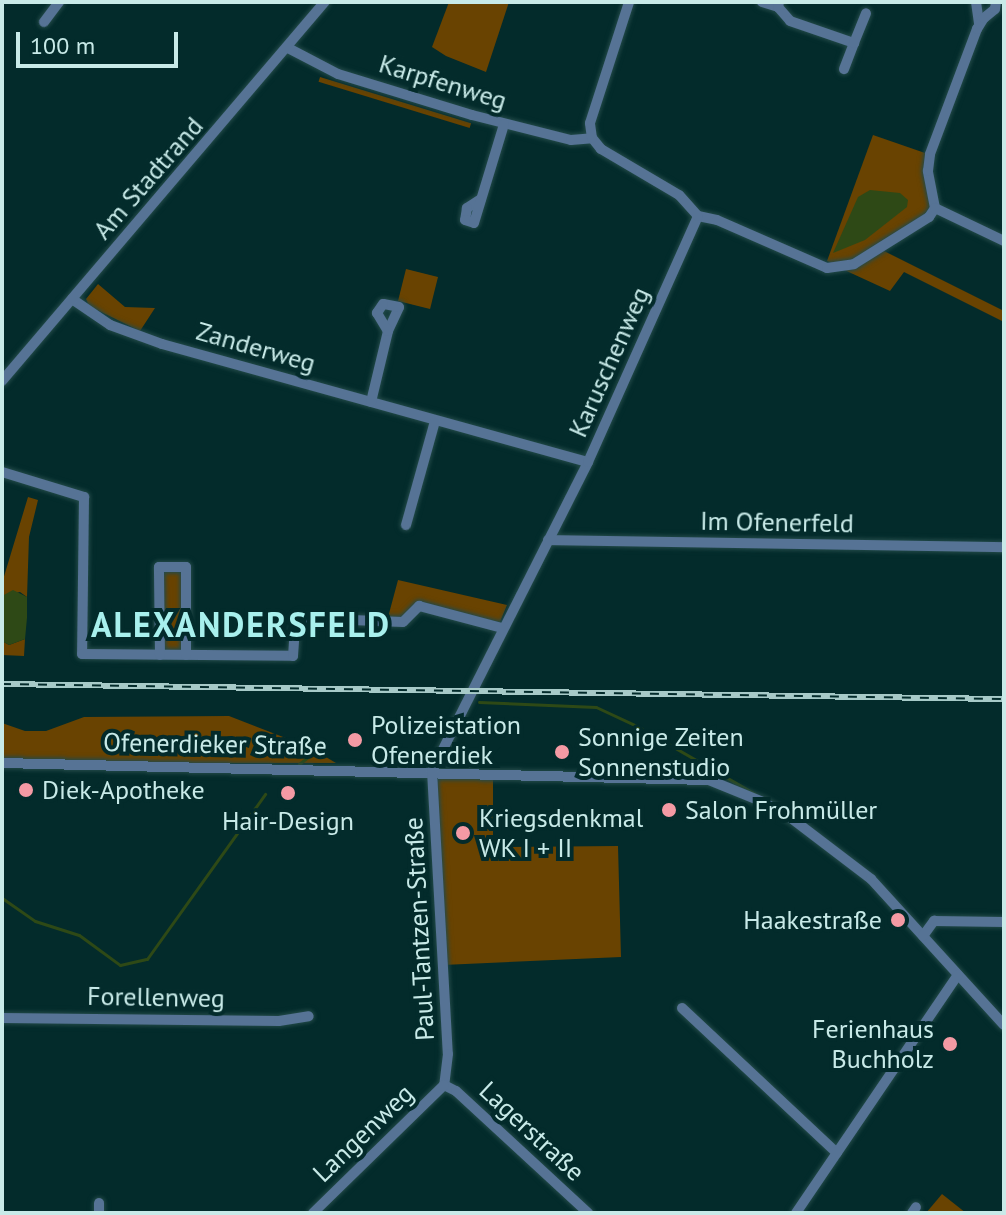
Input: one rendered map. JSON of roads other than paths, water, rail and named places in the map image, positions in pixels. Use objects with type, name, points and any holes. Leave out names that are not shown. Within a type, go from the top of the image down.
[{"type":"street","points":[[44,22],[59,2]]},
{"type":"street","name":"Am Stadtrand","points":[[3,376],[325,2]]},
{"type":"street","points":[[629,2],[590,123],[592,138],[601,149],[679,195],[698,216],[717,220],[818,265],[835,269],[862,259],[929,217],[935,208],[928,163],[977,29],[980,17],[976,2]]},
{"type":"street","points":[[762,2],[778,5],[790,21],[854,43]]},
{"type":"street","points":[[977,29],[984,18],[993,13],[996,2]]},
{"type":"street","points":[[844,69],[866,13]]},
{"type":"street","name":"Karpfenweg","points":[[288,48],[338,74],[504,124],[571,140],[592,138]]},
{"type":"street","points":[[481,199],[504,124]]},
{"type":"street","points":[[935,208],[1004,241]]},
{"type":"street","name":"Karuschenweg","points":[[432,771],[588,462],[698,216]]},
{"type":"street","name":"Zanderweg","points":[[72,299],[110,325],[150,340],[588,462]]},
{"type":"street","points":[[371,402],[388,331]]},
{"type":"street","points":[[406,525],[435,421]]},
{"type":"street","points":[[2,472],[84,497],[82,654],[293,656],[295,630],[300,618],[403,622],[419,606],[502,628]]},
{"type":"street","name":"Im Ofenerfeld","points":[[548,540],[1004,547]]},
{"type":"street","points":[[160,655],[159,567],[186,567],[186,655]]},
{"type":"street","name":"Ofenerdieker Straße","points":[[2,763],[709,780],[763,802],[833,847],[871,879],[1004,1025]]},
{"type":"street","name":"Paul-Tantzen-Straße","points":[[432,771],[448,1054],[444,1085]]},
{"type":"street","points":[[923,936],[934,921],[1004,922]]},
{"type":"street","points":[[796,1213],[958,975]]},
{"type":"street","points":[[682,1008],[837,1153]]},
{"type":"street","name":"Forellenweg","points":[[2,1018],[279,1021],[309,1016]]},
{"type":"street","name":"Langenweg","points":[[313,1213],[444,1085]]},
{"type":"street","name":"Lagerstraße","points":[[444,1085],[456,1091],[588,1213]]},
{"type":"waterway","points":[[479,702],[596,707],[641,728]]},
{"type":"waterway","points":[[663,741],[755,794]]},
{"type":"waterway","points":[[299,764],[312,754]]},
{"type":"waterway","points":[[2,898],[35,921],[79,935],[120,965],[147,959],[265,794]]},
{"type":"railway","points":[[2,684],[1004,699]]},
{"type":"place","name":"Polizeistation Ofenerdiek","points":[[355,740]]},
{"type":"place","name":"Sonnige Zeiten Sonnenstudio","points":[[562,752]]},
{"type":"place","name":"Diek-Apotheke","points":[[26,790]]},
{"type":"place","name":"Hair-Design","points":[[288,793]]},
{"type":"place","name":"Salon Frohmüller","points":[[669,810]]},
{"type":"place","name":"Kriegsdenkmal WK I + II","points":[[463,833]]},
{"type":"place","name":"Haakestraße","points":[[898,920]]},
{"type":"place","name":"Ferienhaus Buchholz","points":[[950,1044]]},
{"type":"district","name":"ALEXANDERSFELD","points":[[241,625]]}]
